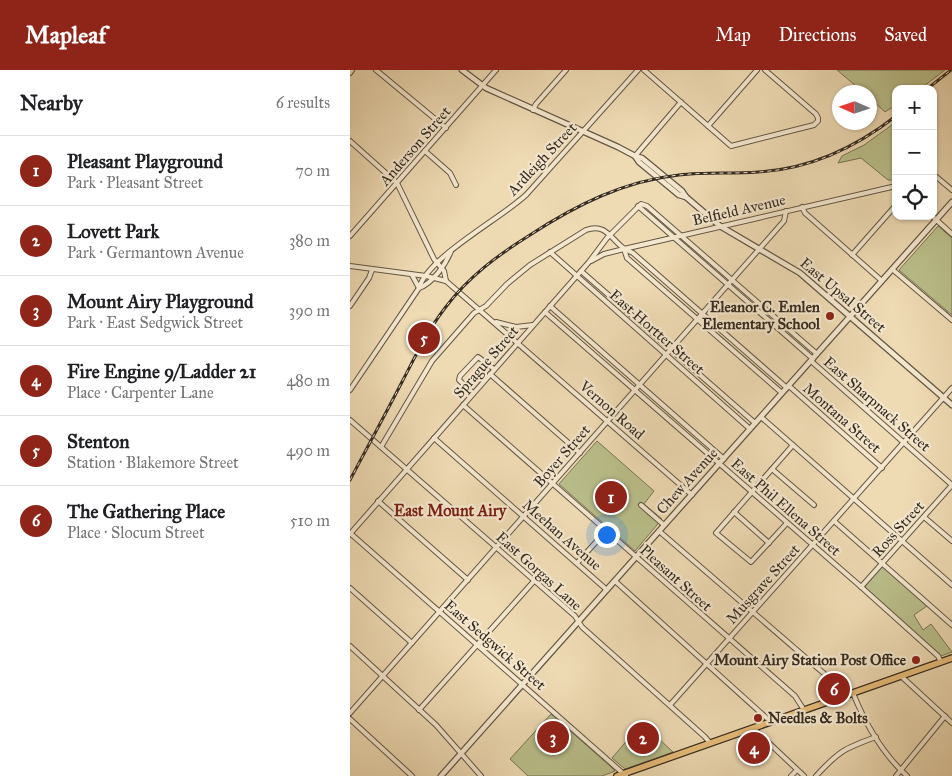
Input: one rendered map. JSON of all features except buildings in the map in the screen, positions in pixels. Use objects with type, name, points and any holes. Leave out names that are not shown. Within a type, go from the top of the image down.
[{"type":"main road","points":[[617,776],[625,775],[952,658]]},
{"type":"street","points":[[376,70],[446,128]]},
{"type":"street","name":"East Upsal Street","points":[[462,70],[482,86],[635,156],[639,162],[679,195],[686,198],[720,226],[797,270],[952,405]]},
{"type":"street","name":"Anderson Street","points":[[350,236],[496,70]]},
{"type":"street","points":[[533,110],[566,70]]},
{"type":"street","name":"Ardleigh Street","points":[[350,390],[426,276],[437,263],[521,200],[638,70]]},
{"type":"street","points":[[644,70],[730,146],[814,125],[818,120],[816,114],[765,70]]},
{"type":"street","points":[[708,126],[757,70]]},
{"type":"street","points":[[635,156],[681,102]]},
{"type":"street","points":[[350,141],[397,183],[437,263],[444,271],[446,281],[433,277],[350,266]]},
{"type":"street","points":[[425,151],[450,173],[456,185]]},
{"type":"street","points":[[934,175],[952,190]]},
{"type":"street","name":"Belfield Avenue","points":[[589,262],[604,254],[624,249],[892,187]]},
{"type":"street","name":"Chew Avenue","points":[[937,219],[952,202]]},
{"type":"street","name":"East Sharpnack Street","points":[[638,206],[641,204],[646,205],[732,280],[813,358],[952,485]]},
{"type":"street","name":"East Sharpnack Street","points":[[638,206],[813,358]]},
{"type":"street","name":"Sprague Street","points":[[350,533],[589,262],[597,250],[638,206]]},
{"type":"street","points":[[802,207],[805,213],[882,281]]},
{"type":"street","points":[[852,255],[892,210]]},
{"type":"street","name":"Boyer Street","points":[[350,712],[784,221],[786,211]]},
{"type":"street","points":[[936,220],[952,234]]},
{"type":"street","name":"Chew Avenue","points":[[442,776],[936,220]]},
{"type":"street","points":[[350,228],[355,231]]},
{"type":"street","name":"Montana Street","points":[[550,252],[591,228],[603,229],[624,249],[633,253],[882,468]]},
{"type":"street","name":"Montana Street","points":[[624,249],[627,258],[782,393]]},
{"type":"street","name":"Ardleigh Street","points":[[419,288],[428,283],[452,251]]},
{"type":"street","points":[[381,447],[432,361],[474,313],[486,306],[518,274],[550,252]]},
{"type":"street","name":"East Hortter Street","points":[[550,252],[750,429]]},
{"type":"street","points":[[892,269],[952,320]]},
{"type":"street","points":[[350,306],[369,278],[372,270]]},
{"type":"street","name":"East Hortter Street","points":[[581,271],[755,423]]},
{"type":"street","points":[[411,274],[416,279],[419,288]]},
{"type":"street","name":"Vernon Road","points":[[446,281],[692,495]]},
{"type":"street","name":"East Phil Ellena Street","points":[[550,306],[724,458]]},
{"type":"street","name":"East Phil Ellena Street","points":[[545,312],[861,587],[938,656],[941,662]]},
{"type":"street","points":[[492,320],[516,327],[533,325]]},
{"type":"street","points":[[473,393],[458,379],[478,357],[494,369]]},
{"type":"street","points":[[490,374],[580,453]]},
{"type":"street","name":"Musgrave Street","points":[[670,705],[952,388]]},
{"type":"street","name":"Pleasant Street","points":[[463,405],[794,696],[804,710]]},
{"type":"street","points":[[761,417],[952,585]]},
{"type":"street","name":"East Gorgas Lane","points":[[350,420],[575,616],[579,622],[705,737],[710,744]]},
{"type":"street","name":"Meehan Avenue","points":[[434,438],[607,590]]},
{"type":"street","points":[[787,523],[751,562],[716,532],[793,445]]},
{"type":"street","points":[[772,469],[814,505]]},
{"type":"street","name":"Ross Street","points":[[861,587],[952,485]]},
{"type":"street","points":[[378,501],[468,580]]},
{"type":"street","points":[[640,505],[664,525]]},
{"type":"street","points":[[734,512],[769,543]]},
{"type":"street","points":[[924,517],[952,541]]},
{"type":"street","points":[[834,521],[952,625]]},
{"type":"street","points":[[577,563],[606,531]]},
{"type":"street","points":[[659,531],[842,689],[846,696]]},
{"type":"street","name":"East Sedgwick Street","points":[[350,533],[625,775]]},
{"type":"street","points":[[419,710],[534,581]]},
{"type":"street","name":"Meehan Avenue","points":[[615,581],[771,722]]},
{"type":"street","points":[[350,588],[412,643]]},
{"type":"street","points":[[350,646],[440,728],[481,776]]},
{"type":"street","points":[[901,676],[952,723]]},
{"type":"street","points":[[854,693],[864,718],[876,737],[907,776]]},
{"type":"street","points":[[896,776],[945,716]]},
{"type":"street","points":[[350,719],[412,776]]},
{"type":"street","points":[[753,728],[804,776]]},
{"type":"street","points":[[816,776],[843,750],[876,737]]},
{"type":"street","points":[[791,776],[797,770]]},
{"type":"green space","points":[[837,70],[945,70],[925,85],[892,85],[892,108],[885,112],[877,105],[877,85],[855,85]]},
{"type":"green space","points":[[892,125],[892,180],[888,180],[861,158],[838,163],[842,156],[864,145]]},
{"type":"green space","points":[[938,226],[952,238],[952,315],[899,270]]},
{"type":"green space","points":[[597,441],[654,491],[644,504],[662,519],[635,551],[559,484]]},
{"type":"green space","points":[[882,566],[927,606],[914,615],[923,630],[931,624],[952,652],[941,656],[864,588]]},
{"type":"green space","points":[[551,714],[615,771],[602,776],[528,776],[510,759]]},
{"type":"green space","points":[[642,723],[673,752],[625,769],[612,758]]},
{"type":"railway","points":[[932,85],[951,70]]},
{"type":"railway","points":[[350,480],[439,316],[463,286],[495,259],[518,243],[583,204],[620,189],[659,178],[679,175],[758,172],[796,166],[831,155],[848,147],[892,119]]},
{"type":"place","name":"Eleanor C. Emlen Elementary School","points":[[830,316]]},
{"type":"place","name":"Stenton","points":[[424,338]]},
{"type":"place","name":"Pleasant Playground","points":[[611,497]]},
{"type":"place","name":"Mount Airy Station Post Office","points":[[916,660]]},
{"type":"place","name":"The Gathering Place","points":[[834,689]]},
{"type":"place","name":"Needles & Bolts","points":[[758,718]]},
{"type":"place","name":"Mount Airy Playground","points":[[553,737]]},
{"type":"place","name":"Lovett Park","points":[[643,738]]},
{"type":"place","name":"Fire Engine 9/Ladder 21","points":[[754,748]]},
{"type":"district","name":"East Mount Airy","points":[[450,510]]}]
